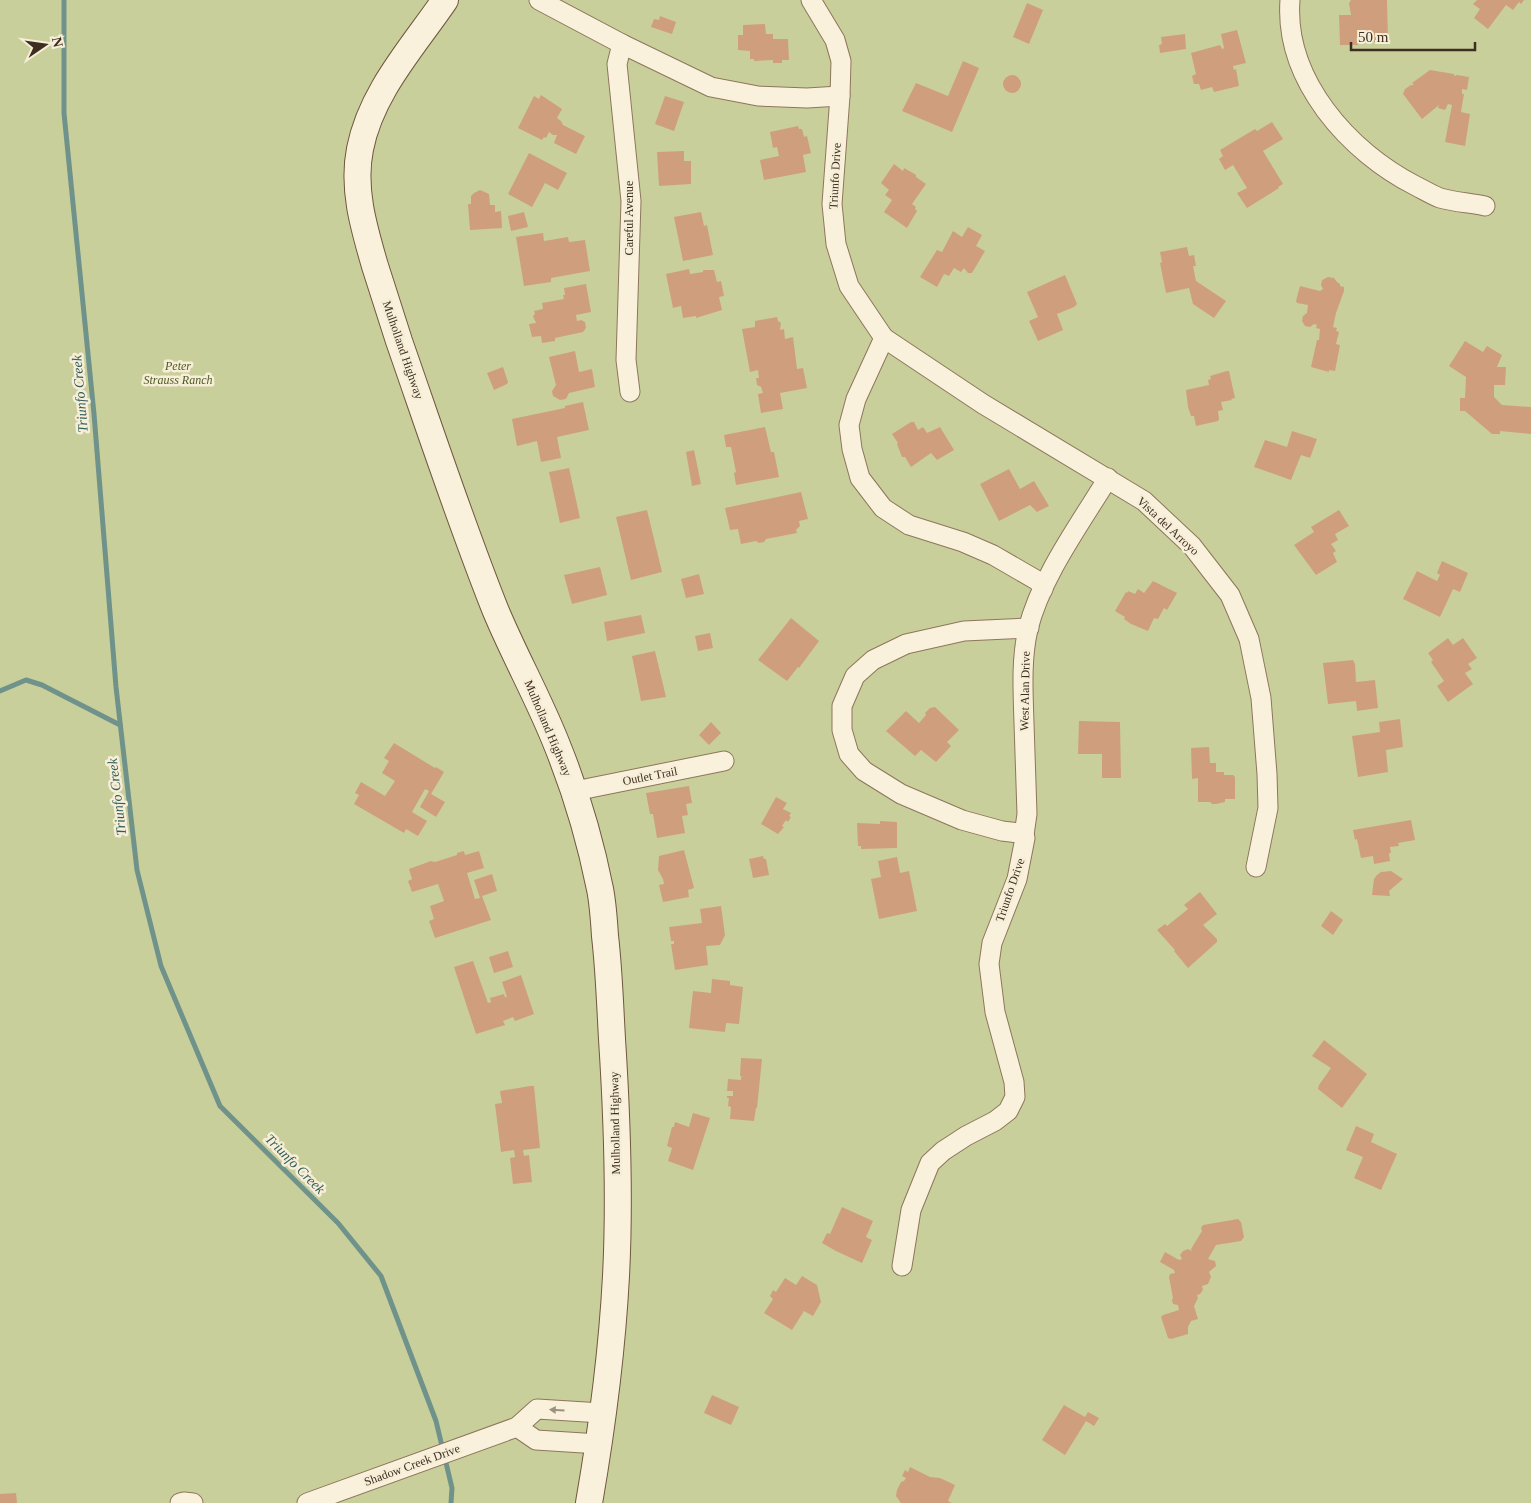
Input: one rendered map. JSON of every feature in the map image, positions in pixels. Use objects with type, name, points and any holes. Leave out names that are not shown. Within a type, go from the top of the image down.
[{"type":"main road","name":"Mulholland Highway","points":[[445,0],[395,71],[367,120],[359,151],[357,177],[360,210],[386,301],[466,531],[496,609],[556,742],[575,791],[587,830],[602,894],[614,1070],[617,1199],[616,1272],[612,1335],[599,1444],[589,1503]]},
{"type":"street","points":[[539,0],[622,44],[711,87],[758,96],[807,98],[840,96]]},
{"type":"street","name":"Triunfo Drive","points":[[811,0],[835,40],[840,61],[840,96],[832,204],[836,244],[849,286],[884,338]]},
{"type":"street","points":[[1290,0],[1289,11],[1292,34],[1298,58],[1311,90],[1356,145],[1397,176],[1440,198],[1485,206]]},
{"type":"street","name":"Careful Avenue","points":[[622,44],[617,64],[631,201],[626,360],[630,392]]},
{"type":"street","points":[[884,338],[856,399],[849,425],[852,449],[860,478],[883,508],[909,525],[963,542],[993,555],[1038,581],[1043,589]]},
{"type":"street","name":"Vista del Arroyo","points":[[884,338],[983,404],[1144,501],[1192,546],[1230,595],[1249,639],[1261,698],[1268,808],[1256,867]]},
{"type":"street","name":"West Alan Drive","points":[[1024,835],[1027,814],[1023,677],[1024,653],[1029,628],[1035,608],[1054,567],[1108,478]]},
{"type":"street","points":[[1024,835],[1019,832],[1002,831],[962,820],[901,794],[864,771],[849,754],[842,730],[842,706],[855,676],[873,660],[906,644],[964,631],[1029,628]]},
{"type":"street","name":"Outlet Trail","points":[[575,791],[724,761]]},
{"type":"street","name":"Triunfo Drive","points":[[902,1266],[911,1210],[930,1163],[943,1151],[995,1121],[1008,1111],[1015,1097],[1014,1082],[995,1012],[989,964],[992,943],[1017,879],[1023,853],[1024,835]]},
{"type":"street","name":"Shadow Creek Drive","points":[[307,1503],[512,1428],[537,1410],[602,1413]]},
{"type":"street","points":[[512,1428],[536,1440],[599,1444]]},
{"type":"street","points":[[180,1503],[193,1503]]},
{"type":"green space","name":"Peter Strauss Ranch","points":[[0,0],[1531,0],[1531,1503],[0,1503]]},
{"type":"building","points":[[1351,0],[1387,0],[1388,40],[1358,42],[1358,45],[1340,45],[1339,15],[1351,15],[1349,3]]},
{"type":"building","points":[[1477,0],[1524,0],[1521,4],[1519,2],[1513,10],[1506,5],[1488,29],[1474,18],[1480,9],[1473,4]]},
{"type":"building","points":[[1027,3],[1043,10],[1029,44],[1013,37]]},
{"type":"building","points":[[660,16],[676,22],[672,34],[651,27],[654,19],[659,20]]},
{"type":"building","points":[[765,24],[766,34],[773,34],[773,39],[788,39],[789,60],[782,60],[782,63],[773,63],[773,60],[754,61],[754,59],[750,59],[750,51],[738,50],[738,35],[743,35],[743,25]]},
{"type":"building","points":[[1237,30],[1246,63],[1233,66],[1234,70],[1236,69],[1239,86],[1214,92],[1212,87],[1201,90],[1199,84],[1194,84],[1192,76],[1196,74],[1191,53],[1220,45],[1222,49],[1224,48],[1221,34]]},
{"type":"building","points":[[1185,34],[1186,49],[1160,53],[1161,37]]},
{"type":"building","points":[[963,61],[979,68],[952,132],[902,111],[916,83],[948,96]]},
{"type":"building","points":[[1430,70],[1454,74],[1454,76],[1469,77],[1467,90],[1462,89],[1462,94],[1464,94],[1461,112],[1470,114],[1465,146],[1445,142],[1452,105],[1448,104],[1445,110],[1438,108],[1439,105],[1422,119],[1403,94],[1405,89],[1414,85],[1412,83]]},
{"type":"building","points":[[1012,75],[1018,78],[1021,84],[1018,90],[1012,93],[1006,90],[1003,84],[1006,78]]},
{"type":"building","points":[[541,95],[562,109],[557,118],[563,125],[585,136],[576,154],[554,143],[557,135],[549,132],[546,138],[544,137],[542,140],[518,128],[534,96],[539,99]]},
{"type":"building","points":[[665,96],[684,102],[674,131],[655,124]]},
{"type":"building","points":[[1272,122],[1283,139],[1263,151],[1283,184],[1247,208],[1237,193],[1247,188],[1233,165],[1225,170],[1219,159],[1223,156],[1220,150],[1255,129],[1257,131]]},
{"type":"building","points":[[798,126],[799,129],[802,129],[804,137],[807,136],[811,153],[803,155],[806,172],[764,180],[760,160],[779,156],[777,147],[773,148],[770,132]]},
{"type":"building","points":[[684,151],[684,161],[691,161],[691,184],[659,186],[657,152]]},
{"type":"building","points":[[529,153],[567,173],[558,190],[545,183],[532,207],[508,194]]},
{"type":"building","points":[[894,164],[903,171],[904,168],[913,173],[926,184],[912,204],[916,207],[917,211],[907,228],[884,212],[892,200],[885,195],[889,190],[881,183]]},
{"type":"building","points":[[480,190],[489,194],[490,205],[495,205],[495,212],[501,211],[502,228],[470,230],[468,204],[471,204],[471,196]]},
{"type":"building","points":[[524,212],[528,227],[511,231],[508,216]]},
{"type":"building","points":[[701,212],[704,226],[707,225],[713,255],[683,261],[674,217]]},
{"type":"building","points":[[968,227],[982,235],[976,246],[985,251],[972,273],[968,273],[964,268],[961,272],[954,268],[949,276],[944,274],[937,287],[920,277],[937,250],[942,252],[953,231],[962,237]]},
{"type":"building","points":[[543,233],[544,241],[568,237],[569,242],[585,240],[590,271],[551,278],[551,282],[524,286],[516,237]]},
{"type":"building","points":[[1187,247],[1189,256],[1194,255],[1196,266],[1193,266],[1196,281],[1226,301],[1214,318],[1193,304],[1189,288],[1166,293],[1160,263],[1162,262],[1160,252]]},
{"type":"building","points":[[689,269],[690,274],[703,272],[703,270],[714,270],[717,282],[721,281],[724,296],[719,297],[722,310],[696,318],[696,316],[683,318],[681,306],[673,308],[666,274]]},
{"type":"building","points":[[1065,275],[1077,304],[1057,314],[1063,330],[1038,341],[1029,321],[1038,317],[1027,292]]},
{"type":"building","points":[[1328,277],[1334,278],[1340,286],[1344,287],[1333,327],[1337,328],[1336,331],[1339,332],[1336,344],[1340,345],[1335,371],[1329,370],[1329,372],[1311,367],[1317,340],[1319,340],[1320,329],[1316,328],[1317,325],[1314,324],[1310,327],[1305,326],[1302,321],[1303,316],[1307,313],[1308,305],[1297,303],[1296,301],[1300,286],[1320,291],[1323,289],[1321,285],[1322,280]]},
{"type":"building","points":[[586,284],[591,312],[576,315],[577,321],[585,322],[586,328],[583,332],[542,343],[541,336],[532,337],[529,324],[536,323],[533,316],[535,314],[534,311],[543,309],[542,303],[564,299],[564,288]]},
{"type":"building","points":[[777,317],[781,323],[780,330],[784,329],[785,339],[793,337],[797,369],[803,368],[807,388],[780,393],[783,409],[761,413],[758,394],[763,393],[761,387],[757,385],[756,378],[759,378],[758,370],[750,372],[742,329],[755,327],[755,321]]},
{"type":"building","points":[[1465,341],[1483,352],[1487,346],[1502,355],[1497,367],[1506,367],[1505,385],[1494,385],[1494,397],[1502,405],[1531,407],[1531,434],[1500,431],[1500,434],[1492,434],[1465,411],[1460,411],[1460,398],[1465,398],[1466,377],[1449,366]]},
{"type":"building","points":[[575,351],[579,372],[592,369],[595,387],[569,393],[566,399],[560,400],[553,396],[552,391],[556,385],[549,357]]},
{"type":"building","points":[[503,367],[508,382],[494,390],[487,373]]},
{"type":"building","points":[[1229,371],[1235,398],[1221,402],[1223,410],[1218,411],[1218,421],[1196,426],[1194,416],[1191,416],[1188,407],[1186,390],[1209,385],[1208,380],[1211,379],[1210,376]]},
{"type":"building","points":[[583,402],[589,430],[557,437],[561,458],[541,462],[537,441],[517,446],[512,419],[565,408],[565,406]]},
{"type":"building","points":[[914,422],[918,430],[923,427],[927,433],[940,427],[954,450],[937,460],[931,453],[911,467],[905,457],[902,457],[898,443],[892,434]]},
{"type":"building","points":[[765,427],[771,452],[774,452],[779,477],[736,485],[734,473],[736,472],[731,447],[726,447],[724,435]]},
{"type":"building","points":[[1292,431],[1317,439],[1310,458],[1301,455],[1291,480],[1254,467],[1265,440],[1287,447]]},
{"type":"building","points":[[694,450],[701,484],[692,486],[686,452]]},
{"type":"building","points":[[569,468],[580,518],[560,523],[549,472]]},
{"type":"building","points":[[1009,469],[1020,489],[1034,481],[1049,506],[1037,512],[1030,505],[999,521],[980,484]]},
{"type":"building","points":[[801,492],[808,519],[799,521],[800,526],[796,530],[797,533],[766,539],[764,542],[759,543],[756,541],[741,544],[738,529],[730,530],[725,508]]},
{"type":"building","points":[[647,510],[662,572],[631,580],[616,517]]},
{"type":"building","points":[[1339,510],[1349,526],[1335,534],[1338,540],[1331,544],[1336,551],[1333,553],[1337,562],[1316,575],[1294,545],[1314,532],[1311,527]]},
{"type":"building","points":[[1442,561],[1468,573],[1460,592],[1453,589],[1440,617],[1403,599],[1417,571],[1437,581],[1440,575],[1437,573]]},
{"type":"building","points":[[600,567],[607,595],[572,604],[564,575]]},
{"type":"building","points":[[699,574],[704,594],[686,598],[681,579]]},
{"type":"building","points":[[1153,581],[1177,593],[1167,610],[1164,608],[1158,619],[1154,618],[1148,631],[1131,624],[1124,619],[1125,617],[1115,611],[1126,592],[1135,594],[1138,589],[1144,593]]},
{"type":"building","points":[[641,615],[645,633],[607,641],[604,622]]},
{"type":"building","points":[[791,618],[819,641],[787,681],[758,660]]},
{"type":"building","points":[[710,633],[713,648],[698,651],[695,636]]},
{"type":"building","points":[[1448,638],[1453,645],[1463,638],[1477,658],[1468,664],[1472,669],[1465,673],[1473,684],[1448,702],[1437,686],[1444,681],[1431,662],[1433,660],[1428,653]]},
{"type":"building","points":[[655,651],[666,697],[641,701],[632,656]]},
{"type":"building","points":[[1353,660],[1356,682],[1375,680],[1378,708],[1357,711],[1356,701],[1328,704],[1323,663]]},
{"type":"building","points":[[935,707],[959,730],[947,742],[951,746],[936,762],[921,750],[915,756],[886,731],[906,711],[919,723],[930,708]]},
{"type":"building","points":[[1400,719],[1403,747],[1386,750],[1388,772],[1358,777],[1352,736],[1380,732],[1379,722]]},
{"type":"building","points":[[1079,721],[1120,722],[1121,778],[1102,778],[1102,754],[1078,754]]},
{"type":"building","points":[[711,722],[721,733],[709,745],[699,735]]},
{"type":"building","points":[[394,743],[444,772],[431,794],[445,802],[436,817],[420,807],[429,791],[425,789],[412,812],[427,821],[418,836],[406,829],[404,833],[354,804],[359,795],[355,793],[361,782],[385,796],[395,781],[382,773],[389,761],[384,758]]},
{"type":"building","points":[[1209,747],[1210,763],[1216,763],[1216,772],[1224,772],[1224,775],[1233,775],[1235,777],[1235,799],[1225,799],[1225,802],[1216,804],[1198,802],[1198,778],[1192,779],[1191,748]]},
{"type":"building","points":[[689,786],[692,803],[686,804],[688,815],[682,816],[685,833],[657,838],[653,814],[650,814],[646,793]]},
{"type":"building","points":[[776,797],[787,803],[783,809],[791,813],[788,822],[786,820],[782,826],[784,827],[778,834],[761,824]]},
{"type":"building","points":[[1411,820],[1415,840],[1398,843],[1399,846],[1390,847],[1390,861],[1374,864],[1373,856],[1361,858],[1353,830]]},
{"type":"building","points":[[880,821],[897,822],[897,848],[861,849],[861,846],[858,846],[857,823],[880,824]]},
{"type":"building","points":[[684,850],[694,888],[688,890],[689,897],[663,902],[659,885],[664,884],[658,870],[659,856]]},
{"type":"building","points":[[464,851],[465,855],[479,851],[484,868],[467,873],[475,899],[480,898],[474,880],[492,874],[497,891],[482,896],[491,920],[435,938],[429,921],[434,919],[430,906],[444,901],[438,884],[412,892],[408,881],[412,879],[409,869],[431,861],[435,862],[457,855],[457,853]]},
{"type":"building","points":[[763,856],[766,859],[769,875],[753,878],[749,859]]},
{"type":"building","points":[[897,857],[900,873],[909,871],[917,911],[879,919],[871,879],[881,877],[878,861]]},
{"type":"building","points":[[1391,871],[1403,879],[1389,891],[1390,896],[1372,895],[1374,879],[1377,875],[1381,872]]},
{"type":"building","points":[[1200,892],[1217,914],[1203,925],[1217,939],[1217,942],[1188,968],[1157,930],[1165,924],[1167,926],[1188,909],[1184,905]]},
{"type":"building","points":[[721,906],[725,935],[720,945],[706,946],[708,965],[675,970],[671,944],[674,944],[674,941],[671,941],[669,927],[702,923],[700,909]]},
{"type":"building","points":[[1331,911],[1343,920],[1333,935],[1321,926]]},
{"type":"building","points":[[508,951],[513,967],[494,973],[489,957]]},
{"type":"building","points":[[473,961],[488,1003],[491,1002],[490,998],[504,994],[507,997],[502,982],[521,975],[534,1014],[515,1021],[513,1017],[503,1021],[505,1025],[476,1034],[454,967]]},
{"type":"building","points":[[712,979],[730,981],[730,985],[743,987],[739,1024],[726,1023],[725,1032],[689,1028],[693,991],[711,993]]},
{"type":"building","points":[[1324,1040],[1367,1074],[1342,1108],[1318,1089],[1331,1068],[1312,1056]]},
{"type":"building","points":[[741,1058],[762,1059],[754,1121],[730,1119],[731,1107],[728,1106],[729,1098],[727,1096],[733,1096],[733,1091],[727,1091],[728,1079],[741,1080],[741,1077],[743,1077],[740,1076]]},
{"type":"building","points":[[534,1086],[540,1148],[523,1150],[524,1156],[529,1155],[532,1182],[513,1184],[510,1158],[515,1157],[514,1150],[501,1152],[495,1104],[502,1103],[500,1091]]},
{"type":"building","points":[[693,1113],[710,1118],[693,1170],[668,1161],[672,1148],[667,1146],[675,1122],[689,1127]]},
{"type":"building","points":[[1356,1126],[1374,1134],[1371,1142],[1397,1154],[1381,1190],[1354,1178],[1363,1157],[1346,1150]]},
{"type":"building","points":[[842,1207],[873,1221],[866,1237],[872,1240],[862,1263],[822,1243],[827,1233],[830,1234]]},
{"type":"building","points":[[1238,1219],[1241,1222],[1244,1237],[1241,1241],[1216,1245],[1208,1259],[1215,1261],[1216,1266],[1209,1272],[1211,1277],[1208,1284],[1202,1286],[1203,1290],[1197,1295],[1198,1298],[1194,1306],[1198,1319],[1191,1321],[1188,1327],[1188,1334],[1171,1339],[1168,1338],[1161,1317],[1179,1310],[1178,1305],[1173,1304],[1169,1277],[1170,1274],[1175,1273],[1174,1270],[1160,1262],[1165,1252],[1179,1260],[1182,1259],[1180,1255],[1183,1251],[1188,1249],[1192,1251],[1191,1249],[1202,1231],[1203,1225]]},
{"type":"building","points":[[802,1276],[817,1285],[821,1302],[813,1316],[804,1311],[792,1330],[764,1313],[773,1299],[770,1296],[773,1290],[776,1292],[785,1278],[796,1285]]},
{"type":"building","points":[[712,1395],[739,1407],[731,1425],[704,1413]]},
{"type":"building","points":[[1064,1405],[1085,1417],[1088,1412],[1099,1418],[1094,1426],[1086,1421],[1065,1455],[1042,1440]]},
{"type":"building","points":[[910,1467],[930,1477],[940,1478],[955,1485],[948,1501],[952,1503],[901,1503],[896,1496],[897,1490],[901,1482],[906,1478],[902,1476],[905,1470],[908,1472]]},
{"type":"building","points":[[16,1493],[17,1503],[0,1503],[0,1494]]},
{"type":"waterway","name":"Triunfo Creek","points":[[64,0],[64,113],[94,414],[116,687],[137,870],[161,966],[220,1106],[338,1223],[381,1276],[436,1421],[452,1488],[451,1503]]},
{"type":"waterway","points":[[0,691],[26,680],[42,685],[120,725]]}]
